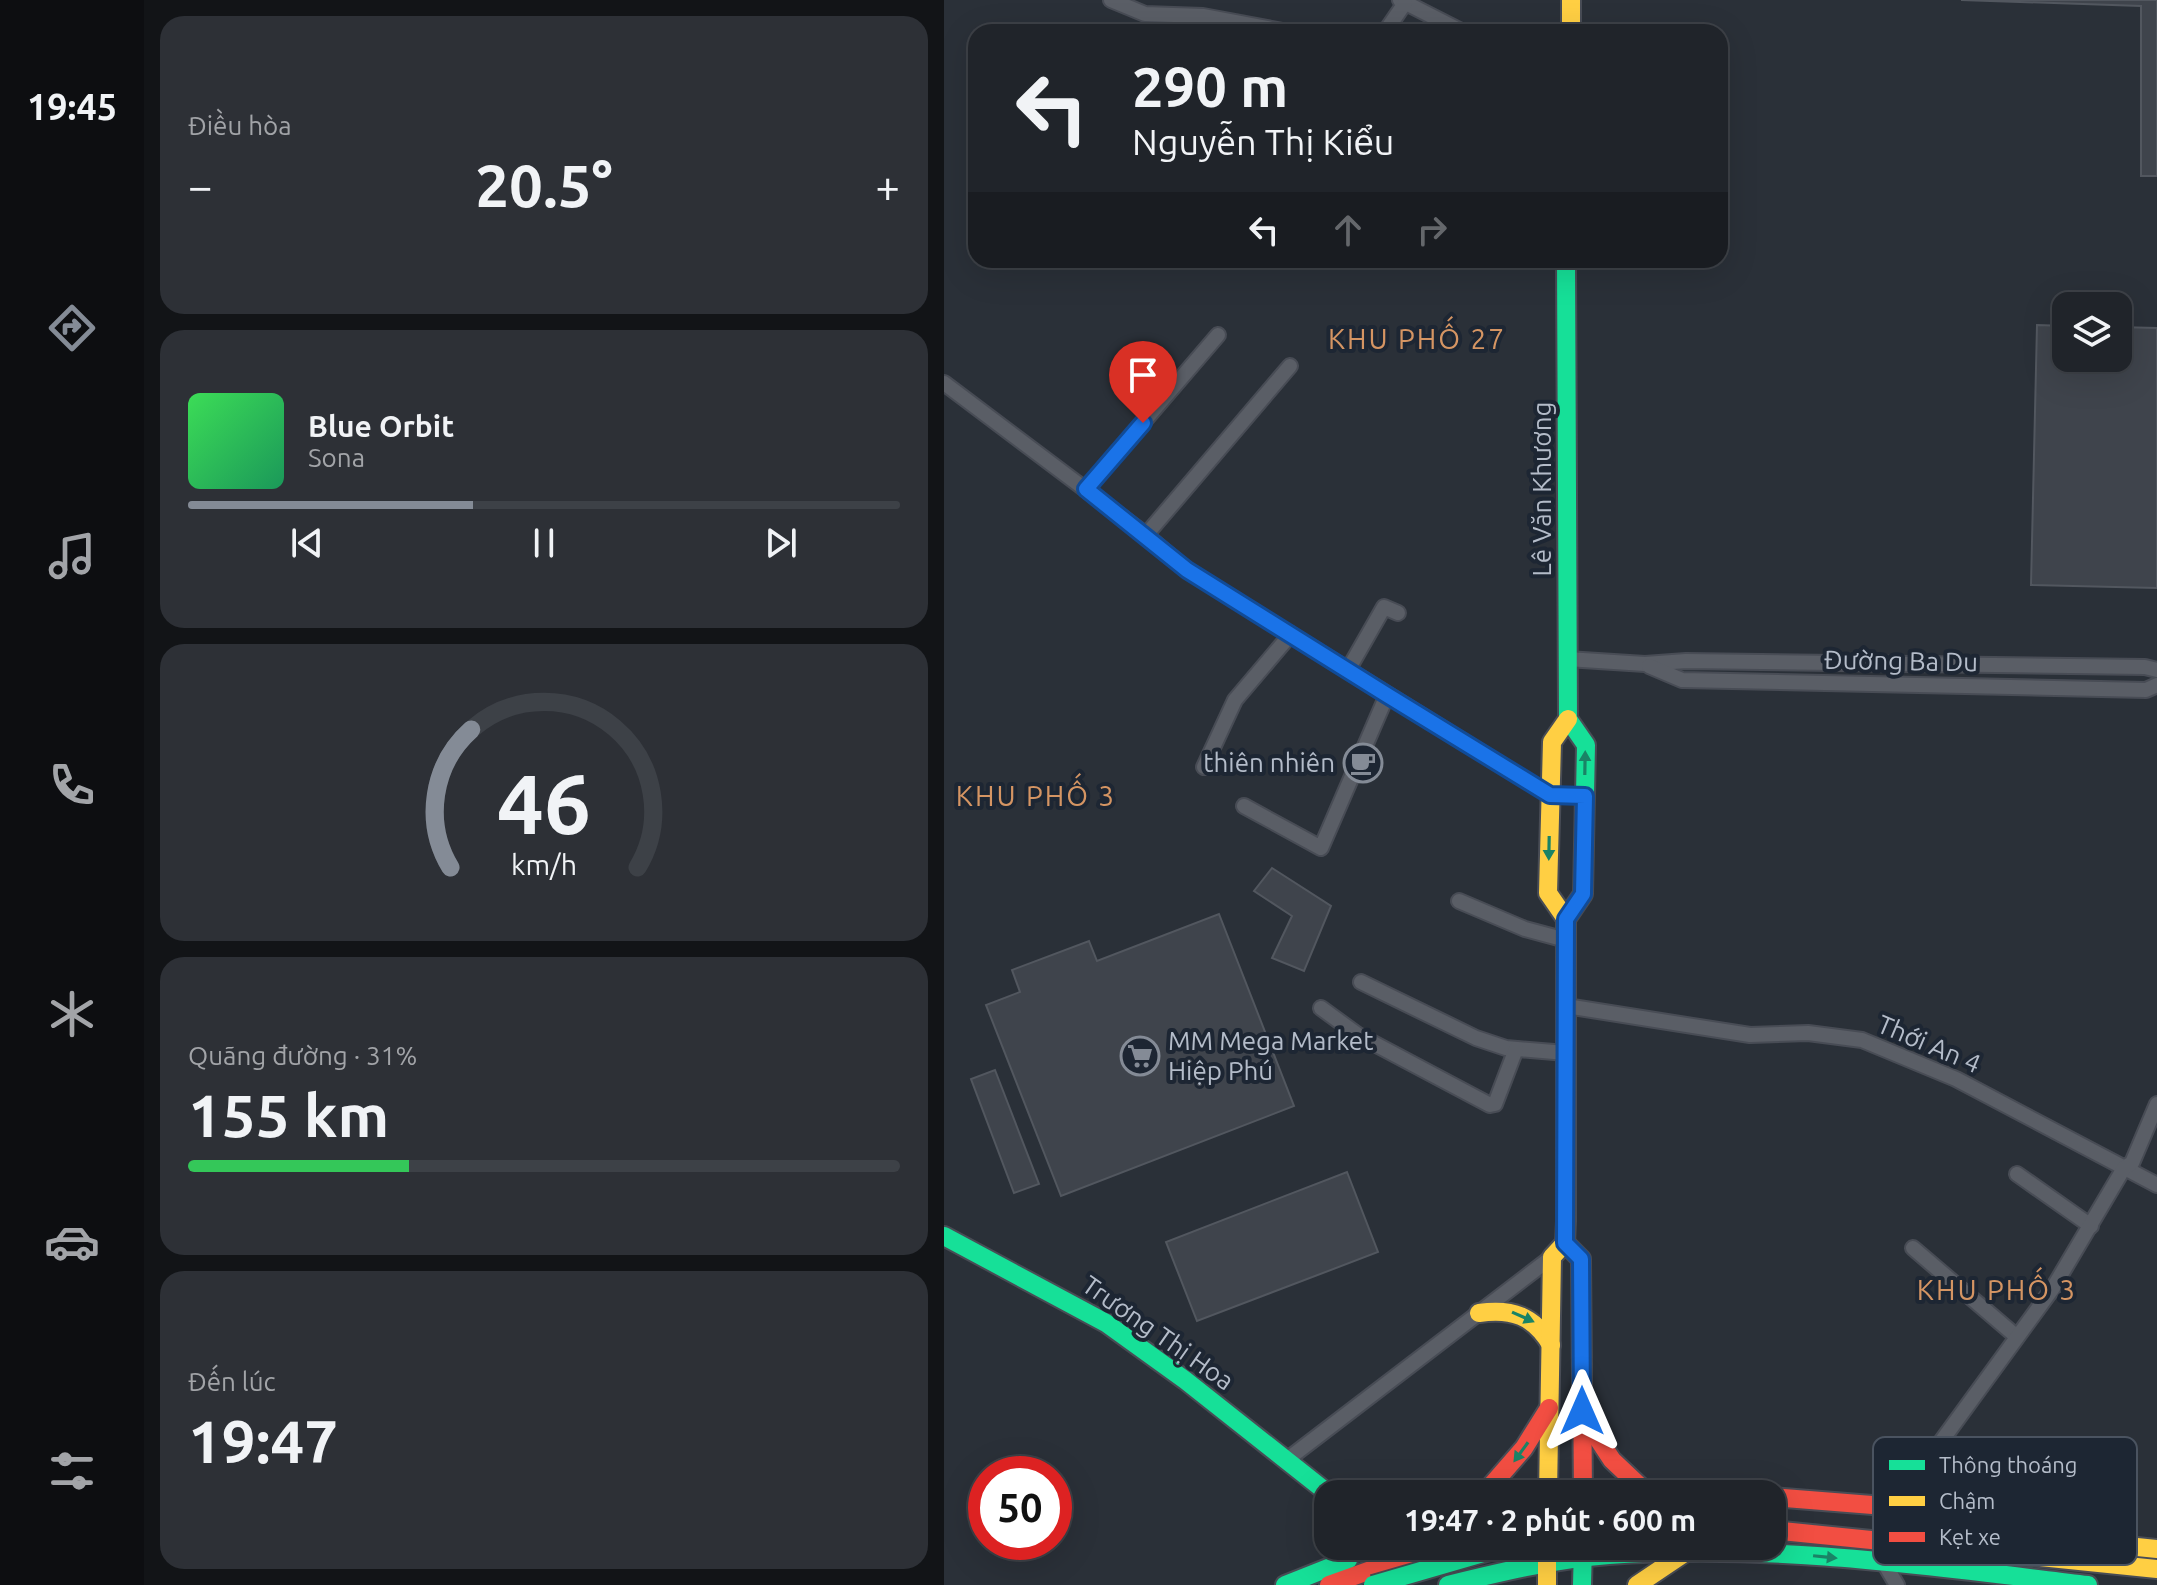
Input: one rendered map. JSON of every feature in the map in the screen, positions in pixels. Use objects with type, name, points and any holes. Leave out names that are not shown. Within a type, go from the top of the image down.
[{"type":"main road","points":[[1571,0],[1571,24]]},
{"type":"main road","name":"Lê Văn Khương","points":[[1566,268],[1568,719],[1586,745],[1583,894],[1566,919],[1565,1243],[1581,1259],[1583,1480]]},
{"type":"main road","name":"Lê Văn Khương","points":[[1566,919],[1548,893],[1552,742],[1568,719]]},
{"type":"main road","name":"Trương Thị Hoa","points":[[944,1236],[1106,1323],[1314,1481]]},
{"type":"main road","points":[[1548,1480],[1552,1257],[1565,1243]]},
{"type":"main road","points":[[1479,1313],[1501,1308],[1527,1315],[1543,1328],[1552,1349]]},
{"type":"main road","points":[[1496,1480],[1524,1448],[1551,1405]]},
{"type":"main road","points":[[1582,1411],[1595,1442],[1613,1466],[1630,1480]]},
{"type":"main road","points":[[1786,1498],[1873,1505]]},
{"type":"main road","points":[[1786,1514],[1873,1522]]},
{"type":"main road","points":[[2137,1530],[2157,1532]]},
{"type":"main road","points":[[1786,1531],[1873,1540]]},
{"type":"main road","points":[[2137,1547],[2157,1549]]},
{"type":"main road","points":[[1786,1556],[1873,1562]]},
{"type":"main road","points":[[1285,1585],[1348,1560]]},
{"type":"main road","points":[[1329,1585],[1399,1560]]},
{"type":"main road","points":[[1373,1585],[1458,1560]]},
{"type":"main road","points":[[1508,1560],[1509,1570]]},
{"type":"main road","points":[[1450,1585],[1509,1570],[1532,1560]]},
{"type":"main road","points":[[1546,1560],[1547,1585]]},
{"type":"main road","points":[[1582,1585],[1583,1560]]},
{"type":"main road","points":[[1637,1585],[1674,1560]]},
{"type":"main road","points":[[1903,1565],[2088,1585]]},
{"type":"main road","points":[[2118,1565],[2157,1569]]},
{"type":"street","points":[[1111,0],[1145,14],[1203,16],[1246,24]]},
{"type":"street","points":[[1185,16],[1196,0]]},
{"type":"street","points":[[1389,24],[1402,1],[1447,24]]},
{"type":"street","points":[[1086,489],[1218,335]]},
{"type":"street","points":[[1146,535],[1290,366]]},
{"type":"street","points":[[944,383],[1146,535],[1187,570],[1550,795],[1585,796]]},
{"type":"street","points":[[1348,670],[1384,607],[1398,613]]},
{"type":"street","points":[[1204,767],[1235,700],[1291,634]]},
{"type":"street","name":"Đường Ba Du","points":[[1567,659],[1645,664],[1686,661],[2145,667],[2157,670]]},
{"type":"street","name":"Đường Ba Du","points":[[1645,664],[1682,680],[2146,690],[2157,685]]},
{"type":"street","points":[[1948,665],[1953,686]]},
{"type":"street","points":[[1244,806],[1321,848],[1387,695]]},
{"type":"street","points":[[1459,901],[1525,929],[1566,940]]},
{"type":"street","points":[[1361,982],[1476,1038],[1516,1049],[1566,1053]]},
{"type":"street","name":"Thới An 4","points":[[1566,1006],[1750,1035],[1808,1033],[1862,1040],[1956,1079],[2157,1185]]},
{"type":"street","points":[[1321,1008],[1358,1035],[1490,1105],[1495,1104],[1516,1049]]},
{"type":"street","points":[[1944,1437],[2053,1288],[2124,1168],[2132,1163],[2157,1104]]},
{"type":"street","points":[[2017,1174],[2091,1226]]},
{"type":"street","points":[[1913,1248],[2017,1337]]},
{"type":"street","points":[[1288,1459],[1552,1257]]},
{"type":"street","points":[[1885,1565],[1897,1585]]},
{"type":"building","points":[[1961,0],[2157,0],[2157,176],[2141,176],[2141,6]]},
{"type":"building","points":[[2037,325],[2052,326],[2052,372],[2132,372],[2132,327],[2157,328],[2157,588],[2031,585]]},
{"type":"building","points":[[1272,868],[1331,906],[1304,971],[1272,958],[1292,916],[1254,891]]},
{"type":"building","name":"MM Mega Market Hiệp Phú","points":[[1219,914],[1294,1106],[1061,1196],[986,1005],[1020,992],[1012,970],[1089,941],[1097,961]]},
{"type":"building","points":[[995,1070],[1039,1184],[1014,1193],[971,1079]]},
{"type":"building","points":[[1347,1172],[1378,1252],[1197,1321],[1166,1242]]},
{"type":"traffic: fast","points":[[1566,268],[1568,719],[1586,745],[1583,894],[1566,919]]},
{"type":"traffic: fast","points":[[944,1236],[1106,1323],[1185,1380],[1314,1482]]},
{"type":"traffic: fast","points":[[1448,1585],[1528,1567],[1609,1555],[1729,1552],[1873,1561]]},
{"type":"traffic: fast","points":[[1285,1585],[1348,1560]]},
{"type":"traffic: fast","points":[[1373,1585],[1459,1560]]},
{"type":"traffic: fast","points":[[1582,1585],[1583,1560]]},
{"type":"traffic: fast","points":[[1914,1565],[2088,1585]]},
{"type":"traffic: slow","points":[[1571,0],[1571,24]]},
{"type":"traffic: slow","points":[[1548,1480],[1552,1257],[1565,1243],[1566,1221],[1566,919],[1548,893],[1552,742],[1568,719]]},
{"type":"traffic: slow","points":[[1479,1313],[1502,1312],[1521,1316],[1537,1327],[1551,1345]]},
{"type":"traffic: slow","points":[[2137,1547],[2157,1549]]},
{"type":"traffic: slow","points":[[1547,1560],[1547,1585]]},
{"type":"traffic: slow","points":[[1637,1585],[1674,1560]]},
{"type":"traffic: slow","points":[[2118,1565],[2157,1569]]},
{"type":"traffic: jam","points":[[1565,1243],[1581,1259],[1583,1480]]},
{"type":"traffic: jam","points":[[1496,1480],[1524,1448],[1549,1408]]},
{"type":"traffic: jam","points":[[1585,1419],[1612,1460],[1633,1480]]},
{"type":"traffic: jam","points":[[1786,1498],[1873,1505]]},
{"type":"traffic: jam","points":[[1786,1531],[1873,1540]]},
{"type":"traffic: jam","points":[[1329,1585],[1399,1560]]},
{"type":"place","name":"thiên nhiên","points":[[1363,763]]},
{"type":"place","name":"MM Mega Market Hiệp Phú","points":[[1140,1056]]},
{"type":"district","name":"KHU PHỐ 27","points":[[1417,339]]},
{"type":"district","name":"KHU PHỐ 3","points":[[1036,796]]},
{"type":"district","name":"KHU PHỐ 3","points":[[1997,1290]]},
{"type":"route","points":[[1143,423],[1086,489],[1187,570],[1387,695],[1550,795],[1585,796],[1583,894],[1566,919],[1565,1243],[1581,1259],[1582,1411]]}]
